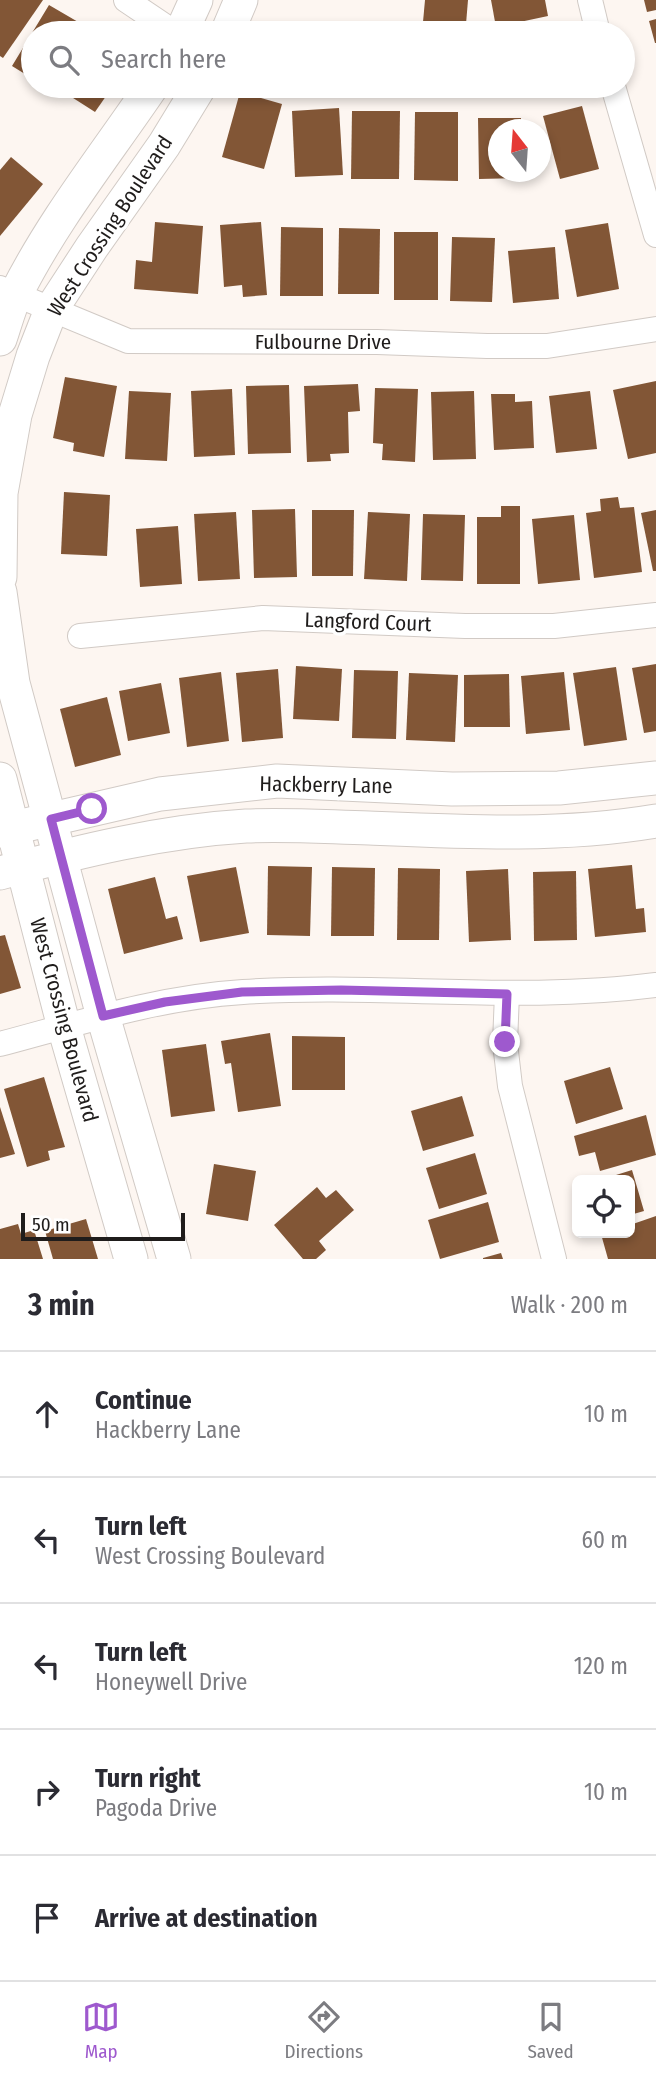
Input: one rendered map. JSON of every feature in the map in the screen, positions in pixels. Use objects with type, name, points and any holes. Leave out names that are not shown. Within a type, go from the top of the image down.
[{"type":"street","points":[[126,0],[157,21]]},
{"type":"street","points":[[186,21],[196,0]]},
{"type":"street","points":[[232,21],[241,0]]},
{"type":"street","points":[[590,0],[595,21]]},
{"type":"street","name":"West Crossing Boulevard","points":[[0,340],[8,292],[144,98]]},
{"type":"street","name":"West Crossing Boulevard","points":[[0,577],[1,493],[15,415],[33,356],[51,310],[164,145],[193,98]]},
{"type":"street","points":[[616,98],[656,235]]},
{"type":"street","name":"Fulbourne Drive","points":[[8,292],[128,341],[547,346],[656,329]]},
{"type":"street","name":"West Crossing Boulevard","points":[[0,592],[13,683],[103,1016],[174,1259]]},
{"type":"street","name":"Langford Court","points":[[80,636],[263,618],[465,626],[554,626],[656,615]]},
{"type":"street","name":"Hackberry Lane","points":[[6,829],[160,794],[277,781],[559,788],[656,778]]},
{"type":"street","name":"West Crossing Boulevard","points":[[0,779],[11,870],[64,1027],[131,1259]]},
{"type":"street","name":"Hackberry Lane","points":[[11,870],[185,832],[247,826],[546,832],[656,821]]},
{"type":"street","points":[[0,1044],[165,1002],[242,992],[341,990],[507,994],[612,991],[656,985]]},
{"type":"street","points":[[507,994],[505,1042],[510,1086],[554,1259]]},
{"type":"building","points":[[0,0],[43,0],[29,21],[21,21],[21,32],[3,58],[0,56]]},
{"type":"building","points":[[425,0],[468,0],[466,21],[423,21]]},
{"type":"building","points":[[491,0],[545,0],[548,16],[524,21],[495,21]]},
{"type":"building","points":[[644,0],[656,0],[656,10],[647,12]]},
{"type":"building","points":[[49,5],[76,21],[39,21]]},
{"type":"building","points":[[656,19],[656,43],[655,43],[649,21]]},
{"type":"building","points":[[21,51],[21,72],[12,66]]},
{"type":"building","points":[[73,98],[105,98],[95,112]]},
{"type":"building","points":[[238,98],[261,98],[282,104],[264,169],[222,157]]},
{"type":"building","points":[[582,106],[599,169],[560,179],[551,146],[551,119],[544,119],[543,116]]},
{"type":"building","points":[[339,108],[343,175],[295,177],[292,111]]},
{"type":"building","points":[[352,111],[400,111],[399,179],[351,179]]},
{"type":"building","points":[[415,112],[458,112],[458,181],[414,180]]},
{"type":"building","points":[[478,118],[521,118],[488,119],[488,179],[479,179]]},
{"type":"building","points":[[11,157],[43,184],[0,236],[0,170]]},
{"type":"building","points":[[155,222],[203,226],[198,294],[134,289],[136,260],[152,262]]},
{"type":"building","points":[[261,222],[267,295],[243,297],[242,285],[224,287],[220,225]]},
{"type":"building","points":[[608,223],[619,289],[577,297],[565,230]]},
{"type":"building","points":[[281,227],[323,228],[323,296],[280,296]]},
{"type":"building","points":[[339,228],[380,229],[379,294],[338,294]]},
{"type":"building","points":[[394,232],[438,232],[438,300],[394,300]]},
{"type":"building","points":[[452,237],[495,238],[492,302],[450,301]]},
{"type":"building","points":[[555,247],[559,299],[513,303],[508,251]]},
{"type":"building","points":[[65,377],[117,386],[104,457],[73,451],[74,443],[53,438]]},
{"type":"building","points":[[656,381],[656,453],[628,459],[613,390]]},
{"type":"building","points":[[358,384],[360,411],[348,412],[349,453],[330,454],[331,461],[307,462],[304,386]]},
{"type":"building","points":[[289,385],[291,453],[248,454],[246,386]]},
{"type":"building","points":[[375,388],[418,389],[415,462],[382,460],[383,444],[373,443]]},
{"type":"building","points":[[232,389],[235,455],[194,457],[191,391]]},
{"type":"building","points":[[129,391],[171,393],[167,461],[125,459]]},
{"type":"building","points":[[474,391],[476,459],[433,460],[431,392]]},
{"type":"building","points":[[590,391],[597,449],[556,453],[549,396]]},
{"type":"building","points":[[491,394],[515,394],[515,402],[532,401],[534,448],[494,450]]},
{"type":"building","points":[[64,492],[110,495],[107,556],[61,554]]},
{"type":"building","points":[[618,497],[620,508],[634,507],[642,572],[594,578],[586,513],[601,511],[600,499]]},
{"type":"building","points":[[501,506],[520,506],[520,584],[477,584],[477,517],[501,517]]},
{"type":"building","points":[[295,509],[297,577],[254,578],[252,510]]},
{"type":"building","points":[[312,510],[354,510],[353,576],[312,576]]},
{"type":"building","points":[[656,510],[656,571],[653,571],[641,513]]},
{"type":"building","points":[[236,512],[240,579],[198,581],[194,514]]},
{"type":"building","points":[[368,512],[410,514],[407,581],[364,579]]},
{"type":"building","points":[[423,514],[465,515],[463,581],[421,580]]},
{"type":"building","points":[[574,515],[580,580],[538,584],[532,519]]},
{"type":"building","points":[[178,526],[182,584],[140,587],[136,529]]},
{"type":"building","points":[[656,664],[656,731],[644,733],[632,668]]},
{"type":"building","points":[[296,666],[342,669],[339,721],[293,719]]},
{"type":"building","points":[[616,667],[627,740],[584,746],[573,673]]},
{"type":"building","points":[[278,669],[283,738],[242,742],[236,673]]},
{"type":"building","points":[[354,670],[398,671],[396,739],[352,738]]},
{"type":"building","points":[[221,672],[229,741],[187,747],[179,678]]},
{"type":"building","points":[[564,672],[570,730],[526,734],[521,676]]},
{"type":"building","points":[[409,673],[458,675],[455,742],[406,740]]},
{"type":"building","points":[[509,674],[510,727],[464,727],[464,675]]},
{"type":"building","points":[[161,683],[170,733],[128,741],[119,691]]},
{"type":"building","points":[[107,697],[121,755],[75,767],[60,709]]},
{"type":"building","points":[[632,865],[636,909],[644,908],[646,932],[595,937],[588,869]]},
{"type":"building","points":[[268,866],[312,867],[310,936],[267,935]]},
{"type":"building","points":[[236,867],[249,933],[200,942],[187,876]]},
{"type":"building","points":[[332,867],[375,868],[374,936],[331,936]]},
{"type":"building","points":[[398,868],[440,869],[439,940],[397,940]]},
{"type":"building","points":[[508,869],[511,940],[469,942],[466,871]]},
{"type":"building","points":[[576,871],[577,940],[534,941],[533,872]]},
{"type":"building","points":[[155,877],[166,919],[177,916],[183,939],[124,954],[108,889]]},
{"type":"building","points":[[5,935],[21,988],[0,994],[0,936]]},
{"type":"building","points":[[270,1033],[281,1106],[238,1112],[231,1063],[225,1064],[221,1041]]},
{"type":"building","points":[[292,1036],[345,1037],[345,1090],[292,1090]]},
{"type":"building","points":[[206,1044],[215,1111],[171,1117],[162,1050]]},
{"type":"building","points":[[610,1067],[623,1109],[576,1124],[564,1081]]},
{"type":"building","points":[[44,1077],[65,1147],[48,1151],[50,1160],[27,1167],[4,1089]]},
{"type":"building","points":[[462,1096],[474,1136],[423,1151],[411,1111]]},
{"type":"building","points":[[0,1107],[15,1154],[0,1158]]},
{"type":"building","points":[[646,1115],[656,1155],[600,1171],[595,1152],[579,1156],[574,1136]]},
{"type":"building","points":[[475,1153],[487,1194],[439,1209],[426,1168]]},
{"type":"building","points":[[214,1164],[256,1171],[248,1221],[206,1214]]},
{"type":"building","points":[[632,1170],[633,1175],[616,1175]]},
{"type":"building","points":[[635,1180],[644,1211],[635,1214]]},
{"type":"building","points":[[317,1187],[326,1198],[336,1190],[354,1210],[319,1241],[326,1250],[316,1259],[303,1259],[274,1225]]},
{"type":"building","points":[[488,1202],[499,1242],[440,1259],[428,1220]]},
{"type":"building","points":[[656,1216],[656,1259],[608,1259],[602,1238],[635,1238],[635,1223]]},
{"type":"building","points":[[86,1219],[98,1259],[53,1259],[45,1231]]},
{"type":"building","points":[[18,1224],[21,1234],[34,1230],[43,1259],[0,1259],[0,1229]]},
{"type":"building","points":[[501,1253],[503,1259],[483,1259],[483,1258]]},
{"type":"route","points":[[92,809],[51,819],[103,1016],[165,1002],[242,992],[341,990],[507,994],[505,1042]]}]
